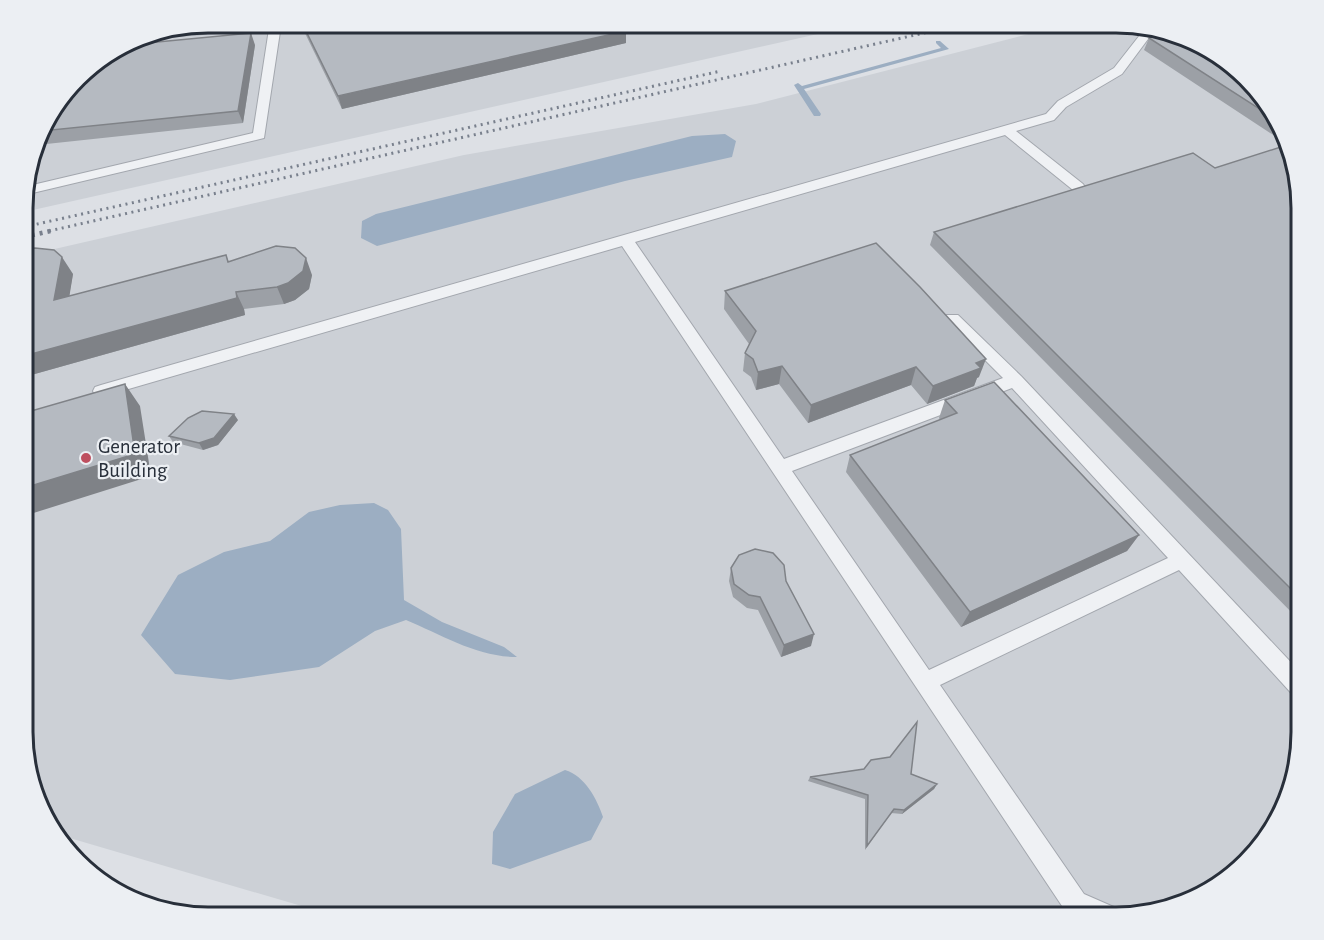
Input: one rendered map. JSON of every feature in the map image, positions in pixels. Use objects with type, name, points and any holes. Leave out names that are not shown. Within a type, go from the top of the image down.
[{"type":"lane","points":[[34,189],[259,135],[274,33]]},
{"type":"lane","points":[[81,397],[1050,117],[1062,104],[1118,71],[1145,35]]},
{"type":"lane","points":[[1007,130],[1077,187]]},
{"type":"lane","points":[[625,239],[1075,903],[1084,907]]},
{"type":"lane","points":[[952,320],[1015,380],[1291,677]]},
{"type":"lane","points":[[780,468],[1015,380]]},
{"type":"lane","points":[[925,682],[1182,560]]},
{"type":"shaded area","points":[[196,33],[822,33],[33,210],[36,174],[46,141],[56,120],[76,93],[93,76],[120,56],[141,46],[174,36]]},
{"type":"shaded area","points":[[1032,33],[1128,33],[1172,42],[1202,55],[1262,111],[1282,152],[1291,196],[1291,744],[1282,788],[1273,810],[1248,847],[1213,878],[1194,889],[1150,904],[1128,907],[305,907],[68,838],[46,799],[36,766],[33,744],[33,254],[464,155],[756,104]]},
{"type":"water","points":[[725,134],[736,141],[732,157],[625,181],[377,246],[361,238],[362,221],[376,214],[692,136]]},
{"type":"water","points":[[374,503],[388,510],[401,529],[404,600],[442,622],[504,647],[517,657],[474,649],[406,620],[375,631],[319,667],[230,680],[175,674],[141,635],[178,575],[224,552],[270,541],[309,512],[340,505]]},
{"type":"water","points":[[565,770],[579,777],[584,783],[594,796],[603,817],[591,840],[510,869],[492,864],[493,832],[515,794]]},
{"type":"building","points":[[251,33],[238,111],[51,130],[62,111],[93,76],[120,56],[150,43]]},
{"type":"building","points":[[307,33],[617,33],[338,96]]},
{"type":"building","points":[[1153,37],[1172,42],[1204,56],[1231,76],[1261,110],[1149,38]]},
{"type":"building","points":[[1280,147],[1288,174],[1291,196],[1291,589],[934,232],[1193,153],[1215,168]]},
{"type":"building","points":[[876,243],[986,359],[976,363],[981,368],[933,386],[916,367],[811,405],[782,366],[758,372],[753,359],[745,353],[756,331],[725,291]]},
{"type":"building","points":[[276,246],[295,248],[306,258],[303,271],[288,283],[277,287],[236,292],[237,298],[33,354],[33,248],[54,250],[62,257],[54,300],[226,255],[228,262]]},
{"type":"building","points":[[994,382],[1139,535],[970,612],[850,455],[957,413],[945,400]]},
{"type":"building","points":[[125,384],[135,454],[33,485],[33,410]]},
{"type":"building","points":[[202,411],[234,414],[214,438],[199,443],[169,436],[188,418]]},
{"type":"building","points":[[755,549],[773,553],[784,565],[786,581],[814,634],[784,645],[760,597],[749,595],[734,584],[731,568],[739,555]]},
{"type":"building","points":[[917,722],[911,774],[937,784],[904,810],[894,809],[867,846],[868,795],[810,777],[864,769],[871,760],[890,757]]},
{"type":"waterway","points":[[801,88],[946,49],[938,42]]},
{"type":"waterway","points":[[798,85],[817,114]]},
{"type":"railway","points":[[49,231],[924,33]]},
{"type":"railway","points":[[33,225],[721,71]]},
{"type":"railway","points":[[33,235],[55,230]]},
{"type":"place","name":"Generator Building","points":[[86,458]]}]
